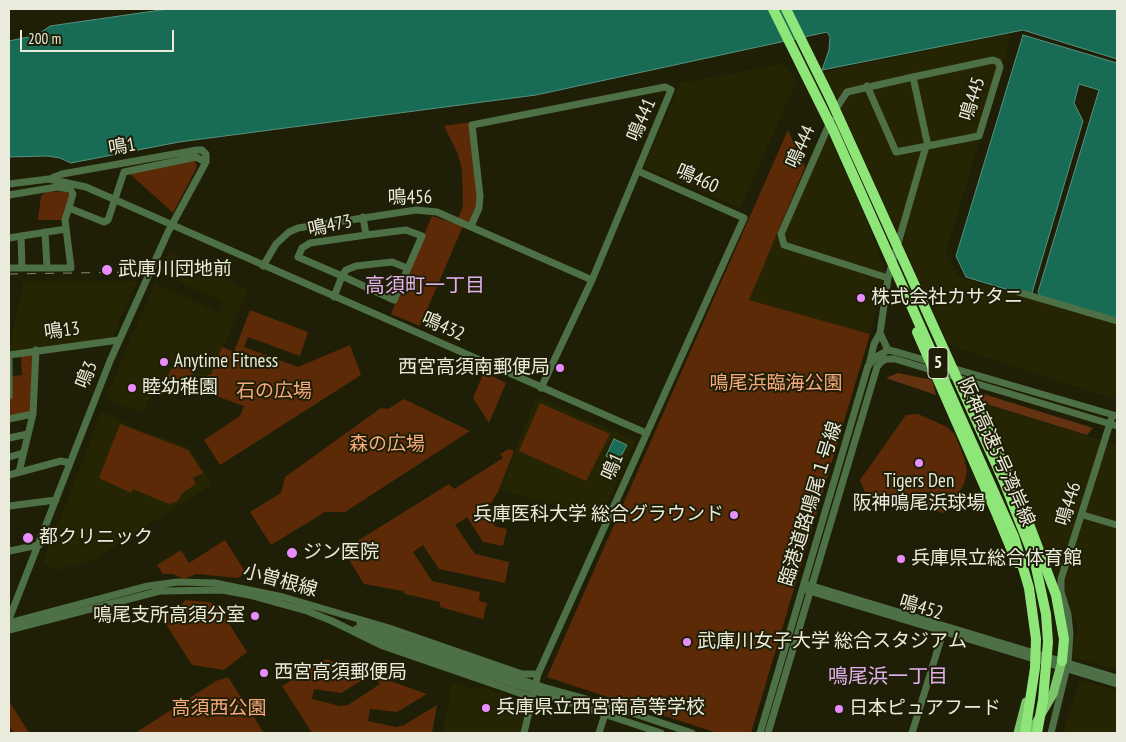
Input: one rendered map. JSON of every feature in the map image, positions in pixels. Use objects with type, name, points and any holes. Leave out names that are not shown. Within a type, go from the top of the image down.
[{"type":"highway","name":"阪神高速5号湾岸線","points":[[773,9],[806,71],[1004,512],[1023,563],[1034,614],[1036,640],[1035,668],[1025,733]]},
{"type":"highway","name":"阪神高速5号湾岸線","points":[[786,9],[830,98],[1021,521],[1041,584],[1048,642],[1043,700],[1037,733]]},
{"type":"highway","name":"5","points":[[868,209],[925,353],[998,517],[1022,576],[1027,599],[1032,655]]},
{"type":"highway","name":"5","points":[[935,331],[983,418],[1026,516],[1062,616],[1064,665]]},
{"type":"main road","points":[[1018,733],[1025,703],[1032,655]]},
{"type":"main road","points":[[1030,733],[1053,694],[1064,665]]},
{"type":"street","name":"鳴445","points":[[867,86],[896,152],[979,136],[1000,64],[992,60],[913,77]]},
{"type":"street","name":"鳴444","points":[[888,278],[784,245],[781,234],[838,104],[847,92],[913,77]]},
{"type":"street","points":[[913,77],[927,146],[888,278],[878,337],[885,351],[890,359],[1113,424]]},
{"type":"street","name":"鳴441","points":[[472,226],[479,208],[480,196],[472,125],[669,87],[670,94],[592,280],[541,388]]},
{"type":"street","name":"鳴1","points":[[49,179],[62,174],[202,150],[206,154],[206,162]]},
{"type":"street","points":[[69,208],[104,222],[108,220],[124,172],[196,157],[206,162]]},
{"type":"street","name":"鳴3","points":[[9,621],[119,340],[173,224],[206,162]]},
{"type":"street","name":"鳴460","points":[[638,171],[744,218]]},
{"type":"street","points":[[9,184],[49,179]]},
{"type":"street","name":"鳴432","points":[[49,179],[86,187],[115,199],[263,266],[646,433]]},
{"type":"street","points":[[9,195],[56,187],[70,189],[73,194],[65,220],[71,268],[9,268]]},
{"type":"street","name":"鳴456","points":[[263,266],[276,244],[289,232],[317,224],[416,210],[437,212],[592,280]]},
{"type":"street","name":"鳴473","points":[[342,276],[298,257],[302,248],[310,244],[366,235],[363,217]]},
{"type":"street","name":"鳴1","points":[[524,733],[531,697],[538,674],[744,218]]},
{"type":"street","points":[[9,238],[66,229]]},
{"type":"street","points":[[342,276],[394,300],[422,236],[406,230],[366,235]]},
{"type":"street","points":[[45,232],[47,268]]},
{"type":"street","points":[[20,236],[22,268]]},
{"type":"street","points":[[334,297],[346,270],[356,266],[392,262],[407,268]]},
{"type":"street","points":[[1018,292],[1117,321]]},
{"type":"street","name":"臨港道路鳴尾１号線","points":[[760,733],[870,354],[878,337]]},
{"type":"street","name":"鳴13","points":[[9,355],[119,340]]},
{"type":"street","points":[[19,472],[33,414],[36,350]]},
{"type":"street","points":[[868,366],[885,351]]},
{"type":"street","points":[[885,351],[1115,415]]},
{"type":"street","points":[[9,355],[9,396]]},
{"type":"street","name":"臨港道路鳴尾１号線","points":[[768,733],[877,367],[881,362],[890,359]]},
{"type":"street","points":[[9,419],[33,414]]},
{"type":"street","name":"鳴446","points":[[1051,733],[1070,634],[1068,614],[1061,592],[1061,579],[1115,415]]},
{"type":"street","points":[[9,438],[28,434]]},
{"type":"street","points":[[9,457],[23,453]]},
{"type":"street","points":[[9,475],[61,461],[70,462]]},
{"type":"street","points":[[9,506],[56,500]]},
{"type":"street","points":[[1083,514],[1117,524]]},
{"type":"street","points":[[9,548],[39,545]]},
{"type":"street","name":"小曽根線","points":[[9,621],[140,588],[178,582],[236,586],[261,591],[389,628],[522,674],[538,674]]},
{"type":"street","name":"鳴452","points":[[803,586],[1032,655],[1117,684]]},
{"type":"street","name":"小曽根線","points":[[9,630],[160,591],[186,589],[222,590],[249,595],[332,620],[383,646],[531,697]]},
{"type":"street","points":[[323,609],[393,640]]},
{"type":"street","points":[[332,620],[548,692],[656,732],[656,721]]},
{"type":"street","points":[[912,733],[944,629]]},
{"type":"street","name":"鳴452","points":[[1064,665],[1117,678]]},
{"type":"street","points":[[548,692],[600,703],[692,733]]},
{"type":"street","points":[[599,733],[605,714],[600,703]]},
{"type":"shaded area","points":[[168,9],[1117,9],[1117,59],[1023,30],[822,70],[829,50],[830,37],[827,32],[536,95],[179,142],[71,163],[60,158],[48,156],[9,157],[9,41],[37,35],[50,26]]},
{"type":"shaded area","points":[[1006,34],[1011,36],[946,253],[958,277],[1117,324],[1117,400],[949,345],[824,72]]},
{"type":"shaded area","points":[[1023,35],[1117,63],[1117,319],[1040,296],[1038,292],[1099,90],[1079,84],[1074,103],[1083,121],[1032,293],[1022,294],[966,277],[956,256]]},
{"type":"shaded area","points":[[783,64],[797,81],[740,208],[644,167],[680,83]]},
{"type":"shaded area","points":[[824,126],[861,207],[886,271],[870,334],[748,300]]},
{"type":"shaded area","points":[[169,252],[248,290],[211,374],[177,387],[158,378],[143,413],[106,398],[155,283],[218,313],[223,302],[160,272]]},
{"type":"shaded area","points":[[23,281],[137,281],[112,338],[9,352]]},
{"type":"shaded area","points":[[898,373],[932,380],[936,395],[886,378]]},
{"type":"shaded area","points":[[977,392],[1093,428],[1087,435],[980,402],[976,396]]},
{"type":"shaded area","points":[[536,397],[636,442],[598,523],[559,507],[501,489]]},
{"type":"shaded area","points":[[981,403],[1117,445],[1117,670],[1076,658],[1072,654],[1078,628]]},
{"type":"shaded area","points":[[102,412],[136,429],[189,447],[212,484],[91,561],[57,570],[42,564]]},
{"type":"shaded area","points":[[614,439],[627,445],[618,462],[606,456]]},
{"type":"shaded area","points":[[1080,680],[1117,691],[1117,733],[1063,733]]},
{"type":"shaded area","name":"兵庫県立西宮南高等学校","points":[[455,682],[469,688],[483,687],[525,702],[521,733],[443,733],[452,683]]},
{"type":"green space","points":[[471,122],[479,197],[477,208],[469,228],[463,226],[420,326],[391,314],[432,216],[456,224],[463,206],[462,170],[458,154],[444,126]]},
{"type":"green space","name":"鳴尾浜臨海公園","points":[[788,130],[805,167],[749,300],[870,334],[751,733],[717,733],[547,677]]},
{"type":"green space","points":[[194,159],[197,167],[173,213],[129,173]]},
{"type":"green space","points":[[47,191],[67,192],[70,196],[62,220],[38,220],[41,196]]},
{"type":"green space","name":"石の広場","points":[[250,310],[308,332],[300,356],[248,337],[244,347],[298,367],[350,345],[361,375],[220,465],[204,440],[240,416],[244,406],[199,390],[199,378],[211,374],[222,347],[234,352]]},
{"type":"green space","points":[[34,352],[32,413],[9,417],[12,376],[22,375],[21,354]]},
{"type":"green space","points":[[176,359],[195,368],[190,380],[178,385],[166,380]]},
{"type":"green space","points":[[484,372],[506,383],[489,423],[473,398]]},
{"type":"green space","name":"森の広場","points":[[404,399],[470,431],[345,512],[325,512],[271,545],[250,512],[281,493],[285,477],[381,408],[388,409]]},
{"type":"green space","points":[[540,403],[610,434],[586,481],[519,451]]},
{"type":"green space","name":"Tigers Den 阪神鳴尾浜球場","points":[[918,414],[947,427],[955,435],[964,457],[967,470],[965,481],[955,502],[943,513],[866,495],[860,480],[906,415]]},
{"type":"green space","points":[[120,424],[188,450],[203,473],[193,478],[196,484],[181,494],[178,501],[169,504],[133,489],[131,493],[99,478]]},
{"type":"green space","points":[[509,449],[514,451],[498,492],[490,505],[497,512],[494,526],[507,529],[503,546],[483,542],[467,517],[455,525],[475,554],[509,562],[505,583],[439,569],[423,545],[413,552],[432,581],[480,592],[479,601],[487,603],[483,619],[440,607],[440,602],[405,594],[403,591],[364,584],[343,550],[449,484],[454,489],[503,458],[500,454]]},
{"type":"green space","points":[[225,540],[246,573],[238,578],[197,574],[184,579],[173,574],[163,574],[157,565],[181,550],[189,563]]},
{"type":"green space","points":[[185,600],[209,602],[217,605],[247,652],[224,670],[192,665],[162,618],[179,608]]},
{"type":"green space","points":[[326,659],[371,675],[341,693],[314,689],[312,699],[340,706],[348,705],[380,684],[376,676],[427,694],[397,712],[370,709],[368,721],[396,727],[404,725],[437,705],[432,733],[312,733],[282,686]]},
{"type":"green space","name":"高須西公園","points":[[228,677],[264,733],[135,733],[216,681]]},
{"type":"green space","points":[[9,701],[29,733],[14,733],[9,726]]},
{"type":"railway","points":[[9,274],[135,272]]},
{"type":"place","name":"武庫川団地前","points":[[107,270]]},
{"type":"place","name":"株式会社カサタニ","points":[[861,298]]},
{"type":"place","name":"Anytime Fitness","points":[[164,362]]},
{"type":"place","name":"西宮高須南郵便局","points":[[560,368]]},
{"type":"place","name":"睦幼稚園","points":[[132,388]]},
{"type":"place","name":"Tigers Den 阪神鳴尾浜球場","points":[[919,463]]},
{"type":"place","name":"兵庫医科大学 総合グラウンド","points":[[734,515]]},
{"type":"place","name":"都クリニック","points":[[28,538]]},
{"type":"place","name":"ジン医院","points":[[292,553]]},
{"type":"place","name":"兵庫県立総合体育館","points":[[901,559]]},
{"type":"place","name":"鳴尾支所高須分室","points":[[255,616]]},
{"type":"place","name":"武庫川女子大学 総合スタジアム","points":[[687,642]]},
{"type":"place","name":"西宮高須郵便局","points":[[264,673]]},
{"type":"place","name":"兵庫県立西宮南高等学校","points":[[486,708]]},
{"type":"place","name":"日本ピュアフード","points":[[839,709]]},
{"type":"district","name":"高須町一丁目","points":[[425,286]]},
{"type":"district","name":"鳴尾浜一丁目","points":[[888,677]]}]
